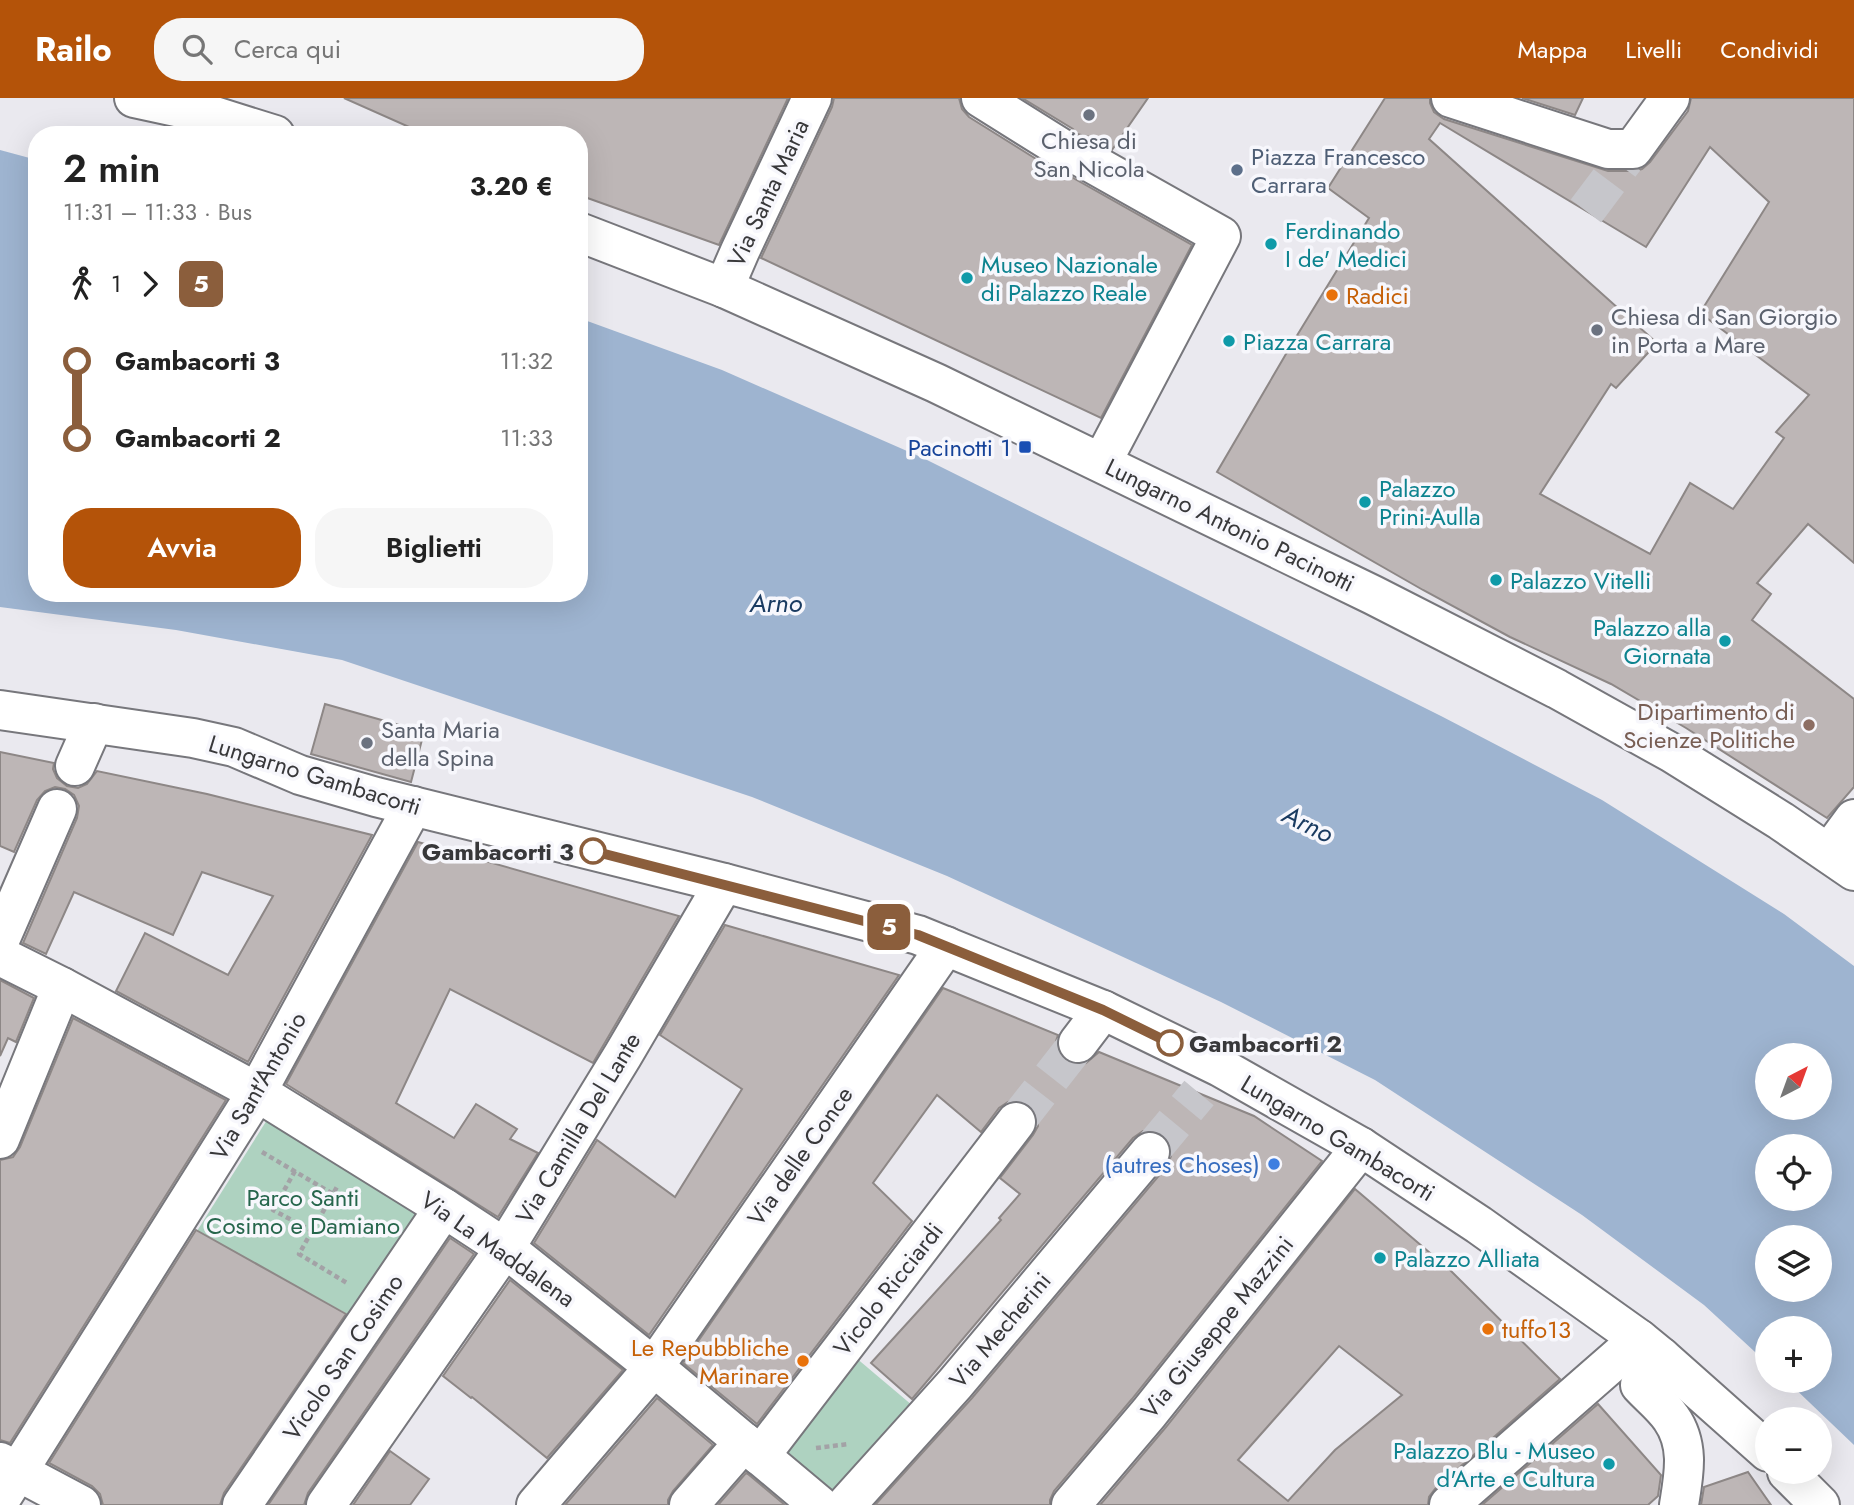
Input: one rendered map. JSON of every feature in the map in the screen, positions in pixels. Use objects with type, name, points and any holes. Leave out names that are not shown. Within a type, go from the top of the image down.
[{"type":"street","points":[[134,98],[211,106],[255,126]]},
{"type":"street","name":"Via Santa Maria","points":[[724,288],[813,98]]},
{"type":"street","points":[[981,98],[1070,152],[1221,236],[1102,462]]},
{"type":"street","points":[[1451,98],[1629,154],[1670,98]]},
{"type":"street","name":"Lungarno Antonio Pacinotti","points":[[588,235],[724,288],[936,383],[1102,462],[1557,689],[1672,753],[1781,821],[1846,842]]},
{"type":"street","name":"Lungarno Gambacorti","points":[[0,710],[193,738],[234,747],[300,775],[376,797],[724,883],[918,935],[1103,1010],[1209,1080],[1361,1147],[1479,1225],[1650,1348],[1755,1441]]},
{"type":"street","points":[[75,766],[94,723]]},
{"type":"street","name":"Via Sant'Antonio","points":[[6,1478],[257,1092],[413,806]]},
{"type":"street","points":[[0,940],[57,809]]},
{"type":"street","name":"Via Camilla Del Lante","points":[[326,1505],[505,1248],[724,883]]},
{"type":"street","name":"Via delle Conce","points":[[536,1505],[654,1367],[946,946]]},
{"type":"street","name":"Via La Maddalena","points":[[0,956],[257,1092],[505,1248],[654,1367],[819,1505]]},
{"type":"street","points":[[0,1139],[62,988]]},
{"type":"street","points":[[1078,1043],[1103,1010]]},
{"type":"street","name":"Vicolo Ricciardi","points":[[689,1505],[752,1449],[1016,1122]]},
{"type":"street","name":"Via Giuseppe Mazzini","points":[[1071,1505],[1149,1413],[1361,1147]]},
{"type":"street","name":"Via Mecherini","points":[[846,1505],[964,1374],[1150,1152]]},
{"type":"street","name":"Vicolo San Cosimo","points":[[242,1505],[444,1208]]},
{"type":"street","points":[[1449,1505],[1650,1348]]},
{"type":"street","points":[[1650,1348],[1640,1385],[1671,1417],[1683,1440],[1686,1469],[1679,1505]]},
{"type":"street","points":[[6,1478],[81,1505]]},
{"type":"street","points":[[1799,1484],[1820,1505]]},
{"type":"path","points":[[295,1171],[273,1210],[312,1231]]},
{"type":"path","points":[[333,1194],[299,1254],[358,1289]]},
{"type":"path","points":[[752,1449],[909,1436]]},
{"type":"green space","name":"Parco Santi Cosimo e Damiano","points":[[272,1112],[435,1210],[360,1321],[197,1231]]},
{"type":"green space","points":[[855,1357],[919,1411],[837,1501],[780,1453]]},
{"type":"water","name":"Arno","points":[[0,150],[28,158],[28,602],[588,602],[588,321],[722,370],[923,458],[1441,716],[1602,800],[1784,914],[1854,966],[1854,1445],[1832,1424],[1832,1407],[1814,1407],[1800,1393],[1832,1393],[1832,1316],[1755,1316],[1755,1352],[1704,1305],[1582,1215],[1375,1080],[1221,1002],[947,876],[752,797],[342,660],[176,630],[0,607]]},
{"type":"building","points":[[344,98],[788,98],[719,245],[588,198],[588,126],[407,126]]},
{"type":"building","points":[[834,98],[959,98],[962,109],[969,117],[1049,167],[1062,169],[1068,175],[1192,245],[1101,418],[761,258]]},
{"type":"building","name":"Chiesa di San Nicola","points":[[1022,98],[1148,98],[1112,150],[1090,137],[1077,134]]},
{"type":"building","points":[[1385,98],[1430,98],[1434,112],[1444,119],[1608,171],[1634,171],[1642,169],[1650,162],[1688,111],[1691,98],[1854,98],[1854,563],[1808,524],[1757,583],[1771,594],[1752,620],[1854,699],[1854,787],[1827,818],[1686,728],[1611,684],[1510,637],[1217,472],[1369,218],[1328,188]],"holes":[[[1440,123],[1646,247],[1710,147],[1769,202],[1700,313],[1809,395],[1776,432],[1784,438],[1733,509],[1690,483],[1650,554],[1540,494],[1611,384],[1616,388],[1657,343],[1429,139]]]},
{"type":"building","points":[[1522,98],[1583,98],[1575,115]]},
{"type":"building","name":"Santa Maria della Spina","points":[[325,704],[424,732],[411,782],[311,754]]},
{"type":"building","points":[[0,752],[54,763],[53,769],[57,778],[67,786],[78,788],[87,784],[97,771],[207,794],[372,835],[248,1062],[116,991],[145,933],[228,975],[273,896],[202,872],[173,935],[74,892],[46,954],[23,943],[77,818],[79,806],[74,795],[65,789],[55,787],[45,791],[37,800],[14,852],[0,846]]},
{"type":"building","points":[[418,842],[679,916],[593,1063],[450,989],[396,1103],[454,1138],[476,1104],[517,1129],[510,1139],[538,1153],[498,1217],[286,1084]]},
{"type":"building","points":[[725,925],[899,975],[649,1335],[534,1243],[597,1140],[675,1197],[742,1089],[660,1035]]},
{"type":"building","points":[[0,980],[34,998],[16,1042],[8,1038],[0,1056]]},
{"type":"building","points":[[943,988],[1058,1035],[1058,1051],[1065,1061],[1076,1065],[1086,1063],[1099,1052],[1254,1116],[1322,1161],[1132,1399],[1054,1491],[1050,1505],[875,1505],[972,1398],[1167,1166],[1171,1145],[1165,1136],[1154,1131],[1143,1131],[1133,1138],[912,1399],[871,1363],[1001,1220],[999,1218],[1020,1194],[1000,1178],[1038,1126],[1036,1113],[1029,1104],[1019,1100],[1008,1102],[999,1108],[981,1132],[937,1095],[873,1183],[912,1221],[757,1424],[683,1363]]},
{"type":"building","points":[[73,1018],[226,1100],[10,1443],[0,1440],[0,1160],[13,1157],[20,1147]]},
{"type":"building","points":[[1355,1189],[1450,1270],[1560,1379],[1435,1489],[1429,1497],[1428,1505],[1100,1505],[1166,1427]],"holes":[[[1339,1346],[1402,1395],[1335,1450],[1288,1501],[1238,1460]]]},
{"type":"building","points":[[196,1230],[346,1314],[224,1493],[220,1505],[103,1505],[100,1494],[92,1486],[49,1463]]},
{"type":"building","points":[[450,1238],[474,1254],[308,1493],[304,1505],[268,1505]]},
{"type":"building","points":[[510,1280],[623,1370],[547,1458],[443,1376]]},
{"type":"building","points":[[657,1398],[713,1445],[673,1491],[668,1505],[565,1505]]},
{"type":"building","points":[[1598,1404],[1661,1475],[1658,1496],[1648,1505],[1482,1505]]},
{"type":"building","points":[[390,1451],[429,1479],[410,1505],[353,1505]]},
{"type":"building","points":[[1748,1472],[1771,1505],[1701,1505],[1704,1487]]},
{"type":"building","points":[[746,1473],[748,1474],[785,1505],[718,1505]]},
{"type":"tunnel","points":[[1586,211],[1625,159]]},
{"type":"tunnel","points":[[1016,1122],[1078,1043]]},
{"type":"tunnel","points":[[1150,1152],[1199,1093]]},
{"type":"bus line","name":"5","points":[[593,851],[918,935],[1103,1010],[1170,1043]]},
{"type":"place","name":"Chiesa di San Nicola","points":[[1089,115]]},
{"type":"place","name":"Piazza Francesco Carrara","points":[[1237,170]]},
{"type":"place","name":"Ferdinando I de' Medici","points":[[1271,244]]},
{"type":"place","name":"Museo Nazionale di Palazzo Reale","points":[[967,278]]},
{"type":"place","name":"Radici","points":[[1332,295]]},
{"type":"place","name":"Chiesa di San Giorgio in Porta a Mare","points":[[1597,330]]},
{"type":"place","name":"Piazza Carrara","points":[[1229,341]]},
{"type":"place","name":"Pacinotti 1","points":[[1025,447]]},
{"type":"place","name":"Palazzo Prini-Aulla","points":[[1365,502]]},
{"type":"place","name":"Palazzo Vitelli","points":[[1496,580]]},
{"type":"place","name":"Palazzo alla Giornata","points":[[1725,641]]},
{"type":"place","name":"Dipartimento di Scienze Politiche","points":[[1809,725]]},
{"type":"place","name":"Santa Maria della Spina","points":[[367,743]]},
{"type":"place","name":"Gambacorti 3","points":[[593,851]]},
{"type":"place","name":"Gambacorti 2","points":[[1170,1043]]},
{"type":"place","name":"(autres Choses)","points":[[1274,1164]]},
{"type":"place","name":"Palazzo Alliata","points":[[1380,1258]]},
{"type":"place","name":"tuffo13","points":[[1488,1329]]},
{"type":"place","name":"Le Repubbliche Marinare","points":[[803,1361]]},
{"type":"place","name":"Palazzo Blu - Museo d'Arte e Cultura","points":[[1609,1464]]}]
